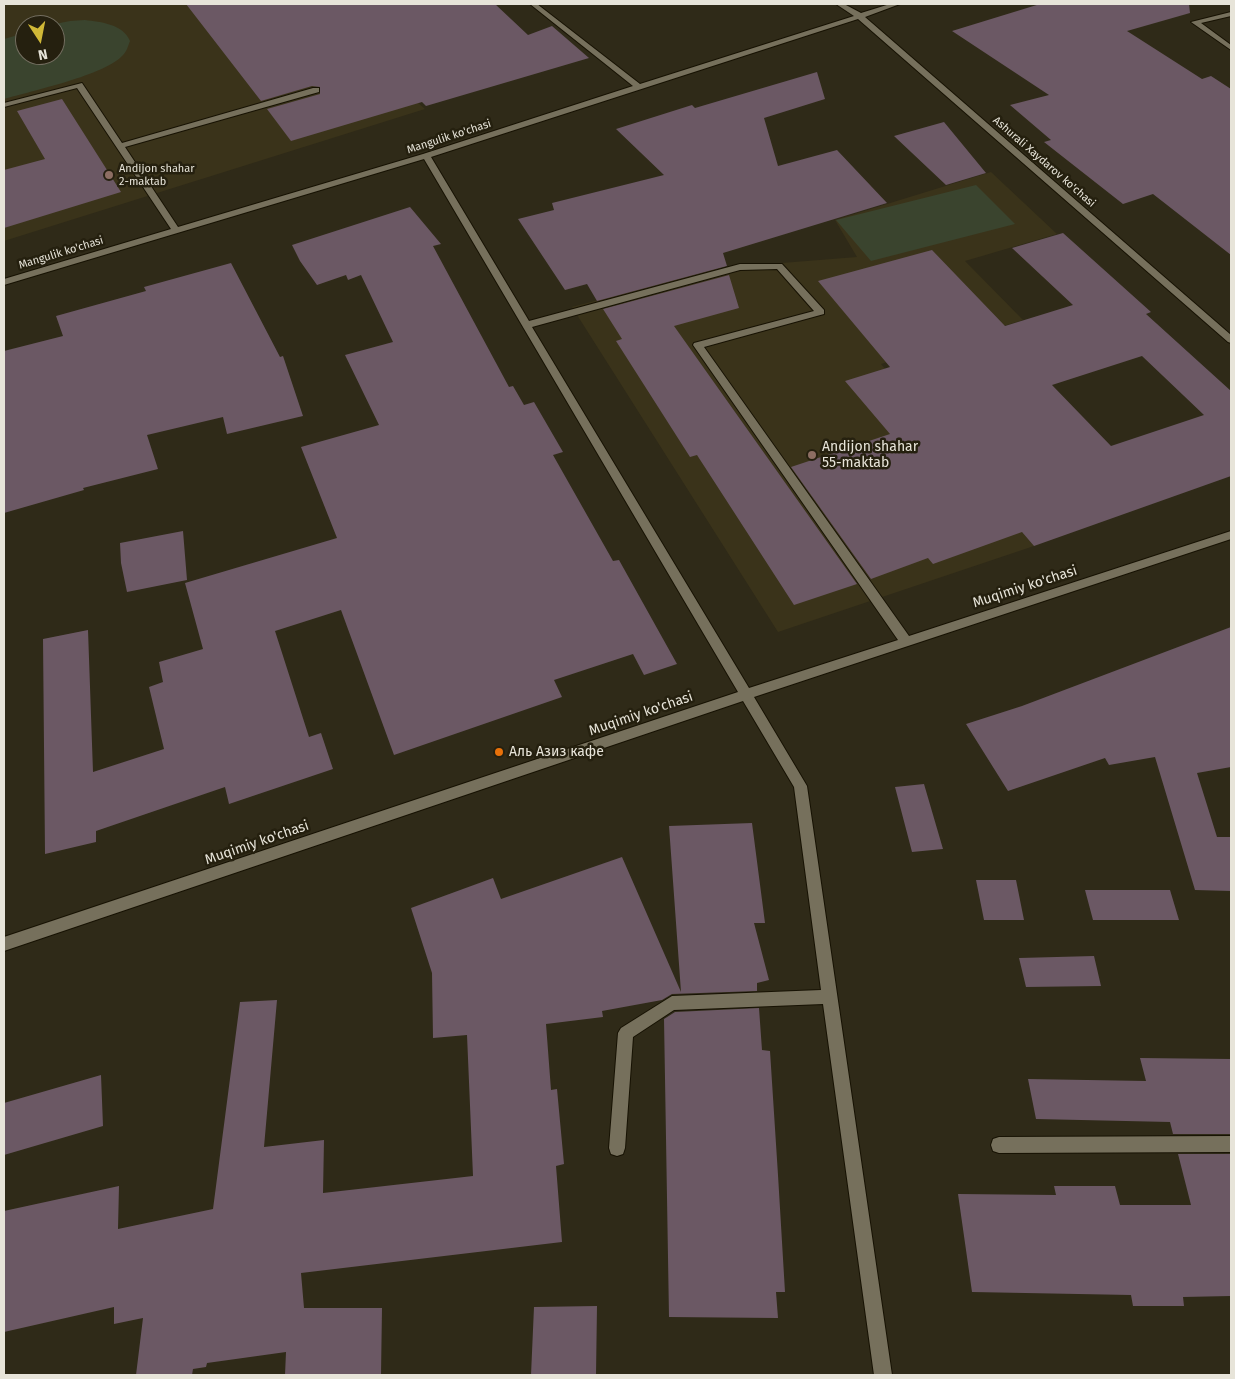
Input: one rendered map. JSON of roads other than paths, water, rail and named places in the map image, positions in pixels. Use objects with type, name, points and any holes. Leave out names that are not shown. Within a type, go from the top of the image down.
[{"type":"street","points":[[533,4],[639,87]]},
{"type":"street","name":"Ashurali Xaydarov ko'chasi","points":[[839,4],[858,15],[1231,340]]},
{"type":"street","name":"Mangulik ko'chasi","points":[[4,282],[426,156],[858,15],[897,4]]},
{"type":"street","points":[[1231,14],[1195,22],[1231,48]]},
{"type":"street","points":[[4,105],[79,85],[176,230]]},
{"type":"street","points":[[120,146],[316,90]]},
{"type":"street","points":[[426,156],[800,786],[883,1375]]},
{"type":"street","points":[[527,325],[740,266],[779,266],[821,312],[698,345],[906,642]]},
{"type":"street","name":"Muqimiy ko'chasi","points":[[4,944],[747,694],[1231,535]]},
{"type":"street","points":[[616,1148],[626,1033],[672,1003],[830,996]]},
{"type":"street","points":[[999,1145],[1231,1144]]},
{"type":"place","name":"Andijon shahar 2-maktab","points":[[109,175]]},
{"type":"place","name":"Andijon shahar 55-maktab","points":[[812,455]]},
{"type":"place","name":"Аль Азиз кафе","points":[[499,752]]}]
